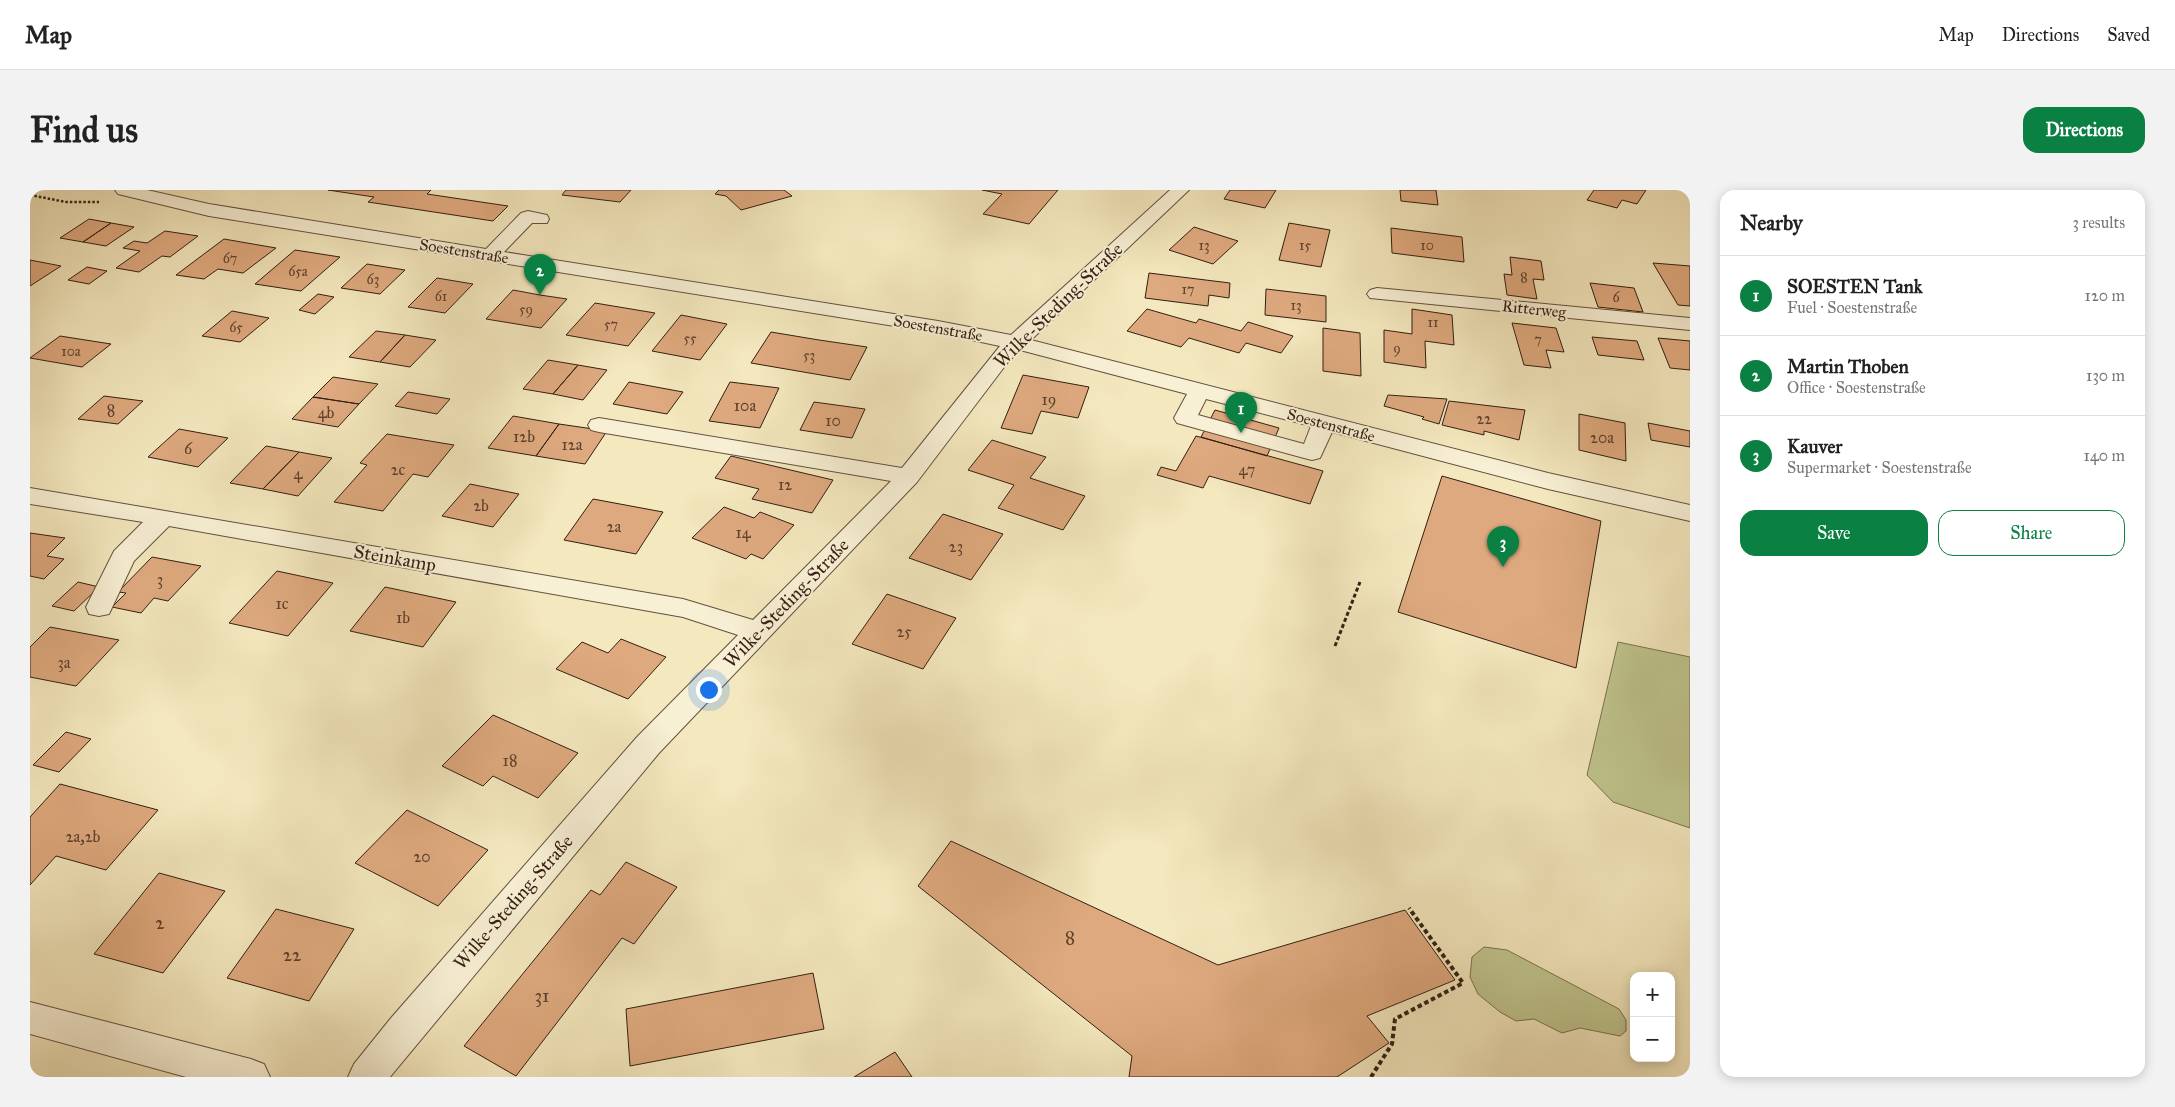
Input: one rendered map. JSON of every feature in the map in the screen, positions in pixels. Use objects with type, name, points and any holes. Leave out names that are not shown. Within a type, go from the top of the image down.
[{"type":"street","name":"Wilke-Steding-Straße","points":[[368,1077],[404,1030],[648,745],[908,476],[983,378],[1014,342],[1180,190]]},
{"type":"street","name":"Soestenstraße","points":[[129,191],[168,196],[232,214],[938,327],[1014,342],[1548,482],[1690,513]]},
{"type":"street","points":[[490,255],[528,217],[540,219]]},
{"type":"street","name":"Ritterweg","points":[[1377,294],[1690,324]]},
{"type":"street","points":[[1200,390],[1184,418],[1312,454],[1324,423]]},
{"type":"street","points":[[599,426],[908,476]]},
{"type":"street","name":"Steinkamp","points":[[30,496],[163,517],[683,608],[723,619],[757,632]]},
{"type":"street","points":[[99,607],[123,557],[163,517]]},
{"type":"street","points":[[30,1018],[251,1077]]},
{"type":"path","points":[[30,195],[66,202],[97,202],[111,200],[129,191]]},
{"type":"path","points":[[1335,646],[1360,582]]},
{"type":"path","points":[[1371,1077],[1392,1044],[1395,1019],[1463,983],[1409,908]]},
{"type":"green space","points":[[1618,642],[1690,657],[1690,828],[1613,802],[1587,775]]},
{"type":"green space","points":[[1484,947],[1507,950],[1619,1009],[1626,1020],[1626,1031],[1620,1036],[1580,1028],[1562,1033],[1534,1019],[1516,1021],[1500,1012],[1478,994],[1470,977],[1472,957]]},
{"type":"building","points":[[328,190],[431,190],[427,194],[508,206],[493,221],[368,202],[374,197]]},
{"type":"building","points":[[566,190],[631,190],[620,202],[562,195]]},
{"type":"building","points":[[719,190],[784,190],[792,196],[741,210],[726,196],[715,194]]},
{"type":"building","points":[[982,190],[1058,190],[1029,224],[983,214],[1002,194]]},
{"type":"building","points":[[1230,190],[1276,190],[1265,208],[1224,199]]},
{"type":"building","points":[[1400,190],[1436,190],[1438,205],[1401,201]]},
{"type":"building","points":[[1594,190],[1646,190],[1637,204],[1622,200],[1617,208],[1587,200]]},
{"type":"building","points":[[89,219],[111,223],[83,242],[60,238]]},
{"type":"building","points":[[111,223],[134,227],[106,246],[83,242]]},
{"type":"building","points":[[1289,223],[1330,230],[1321,267],[1279,260]]},
{"type":"building","points":[[1194,227],[1238,241],[1213,264],[1169,250]]},
{"type":"building","points":[[1391,228],[1462,237],[1464,262],[1392,253]]},
{"type":"building","points":[[165,231],[198,236],[170,257],[162,256],[139,272],[116,268],[140,251],[123,248],[134,241],[147,243]]},
{"type":"building","points":[[224,239],[276,248],[243,273],[218,269],[204,279],[176,275]]},
{"type":"building","points":[[295,250],[340,257],[301,291],[255,284]]},
{"type":"building","points":[[1510,257],[1541,261],[1544,280],[1533,279],[1537,299],[1507,295],[1504,274],[1512,275]]},
{"type":"building","points":[[30,260],[61,266],[30,286]]},
{"type":"building","points":[[1653,263],[1690,266],[1690,306],[1678,305]]},
{"type":"building","points":[[367,264],[405,270],[380,294],[341,288]]},
{"type":"building","points":[[87,267],[107,271],[89,284],[68,280]]},
{"type":"building","points":[[1149,273],[1230,283],[1229,298],[1209,295],[1208,306],[1145,298]]},
{"type":"building","points":[[437,278],[473,284],[445,313],[408,307]]},
{"type":"building","points":[[1590,283],[1634,288],[1643,312],[1598,307]]},
{"type":"building","points":[[1266,289],[1326,296],[1326,322],[1265,315]]},
{"type":"building","points":[[513,290],[567,299],[541,328],[486,319]]},
{"type":"building","points":[[318,294],[334,297],[315,314],[299,310]]},
{"type":"building","points":[[595,303],[655,313],[628,346],[566,335]]},
{"type":"building","points":[[1147,309],[1196,323],[1199,319],[1241,331],[1248,322],[1293,336],[1281,353],[1246,343],[1239,353],[1189,338],[1181,347],[1127,331]]},
{"type":"building","points":[[1412,309],[1452,315],[1454,345],[1425,341],[1426,368],[1384,362],[1384,330],[1412,334]]},
{"type":"building","points":[[232,311],[269,318],[240,342],[202,336]]},
{"type":"building","points":[[681,315],[727,324],[700,360],[652,351]]},
{"type":"building","points":[[1512,323],[1556,328],[1564,352],[1546,350],[1551,368],[1524,365]]},
{"type":"building","points":[[1323,328],[1360,333],[1361,376],[1323,371]]},
{"type":"building","points":[[376,331],[405,335],[380,362],[349,357]]},
{"type":"building","points":[[771,332],[867,347],[850,380],[751,363]]},
{"type":"building","points":[[405,335],[436,340],[410,367],[380,362]]},
{"type":"building","points":[[60,336],[111,344],[82,367],[30,358]]},
{"type":"building","points":[[1592,337],[1637,341],[1644,360],[1598,355]]},
{"type":"building","points":[[1658,338],[1690,341],[1690,370],[1670,368]]},
{"type":"building","points":[[548,360],[578,365],[553,394],[523,389]]},
{"type":"building","points":[[578,365],[607,370],[583,400],[553,394]]},
{"type":"building","points":[[1023,375],[1089,387],[1078,418],[1041,411],[1032,434],[1001,428]]},
{"type":"building","points":[[333,377],[378,384],[359,404],[313,397]]},
{"type":"building","points":[[629,382],[683,392],[667,414],[613,404]]},
{"type":"building","points":[[730,382],[779,388],[760,428],[709,421]]},
{"type":"building","points":[[408,392],[450,399],[437,414],[395,406]]},
{"type":"building","points":[[1388,395],[1447,399],[1439,424],[1422,419],[1424,417],[1384,406]]},
{"type":"building","points":[[104,396],[143,401],[118,424],[78,419]]},
{"type":"building","points":[[313,397],[359,404],[338,427],[292,419]]},
{"type":"building","points":[[1449,401],[1525,410],[1519,440],[1484,431],[1484,435],[1442,425]]},
{"type":"building","points":[[814,402],[865,409],[852,438],[800,430]]},
{"type":"building","points":[[1215,410],[1279,428],[1267,456],[1201,437]]},
{"type":"building","points":[[1579,414],[1625,423],[1626,461],[1579,450]]},
{"type":"building","points":[[513,416],[559,424],[536,456],[488,448]]},
{"type":"building","points":[[1648,423],[1690,431],[1690,447],[1651,440]]},
{"type":"building","points":[[559,424],[607,431],[585,464],[536,456]]},
{"type":"building","points":[[179,429],[228,438],[198,467],[148,457]]},
{"type":"building","points":[[387,434],[454,445],[428,477],[413,474],[383,511],[334,502],[367,465],[360,463]]},
{"type":"building","points":[[1196,436],[1323,471],[1310,504],[1209,476],[1203,488],[1157,475],[1161,467],[1176,471]]},
{"type":"building","points":[[992,440],[1046,457],[1030,478],[1085,496],[1063,530],[998,508],[1014,485],[968,470]]},
{"type":"building","points":[[266,446],[299,452],[263,489],[230,483]]},
{"type":"building","points":[[299,452],[332,458],[298,496],[263,489]]},
{"type":"building","points":[[731,456],[833,480],[812,513],[752,499],[759,489],[715,478]]},
{"type":"building","points":[[1442,476],[1601,521],[1576,668],[1398,612]]},
{"type":"building","points":[[470,484],[519,494],[493,527],[442,516]]},
{"type":"building","points":[[593,499],[663,512],[636,554],[564,540]]},
{"type":"building","points":[[724,507],[754,518],[760,512],[794,525],[763,559],[751,554],[746,559],[692,538]]},
{"type":"building","points":[[943,514],[1003,534],[971,580],[909,558]]},
{"type":"building","points":[[30,533],[65,538],[47,556],[64,559],[44,579],[30,576]]},
{"type":"building","points":[[152,557],[201,566],[168,601],[154,598],[141,613],[112,607],[126,593],[118,592]]},
{"type":"building","points":[[277,571],[333,583],[288,636],[229,623]]},
{"type":"building","points":[[78,582],[99,587],[74,611],[52,606]]},
{"type":"building","points":[[385,587],[456,602],[423,647],[350,631]]},
{"type":"building","points":[[887,594],[956,618],[923,669],[852,644]]},
{"type":"building","points":[[50,627],[119,640],[76,686],[30,677],[30,647]]},
{"type":"building","points":[[621,639],[666,657],[628,699],[556,669],[582,642],[608,653]]},
{"type":"building","points":[[493,715],[578,753],[538,798],[493,776],[483,786],[442,766]]},
{"type":"building","points":[[66,732],[91,739],[59,772],[33,765]]},
{"type":"building","points":[[60,784],[158,810],[106,870],[56,856],[30,885],[30,817]]},
{"type":"building","points":[[407,810],[488,850],[438,906],[355,863]]},
{"type":"building","points":[[951,841],[1218,965],[1405,910],[1455,980],[1367,1016],[1389,1043],[1337,1077],[1129,1077],[1132,1056],[918,886]]},
{"type":"building","points":[[626,862],[677,887],[634,944],[622,938],[516,1076],[464,1046],[591,890],[600,895]]},
{"type":"building","points":[[159,873],[225,891],[163,973],[94,954]]},
{"type":"building","points":[[276,909],[354,929],[309,1001],[227,978]]},
{"type":"building","points":[[813,973],[824,1029],[630,1066],[626,1009]]},
{"type":"building","points":[[895,1052],[912,1077],[854,1077]]},
{"type":"place","name":"Martin Thoben","points":[[540,295]]},
{"type":"place","name":"SOESTEN Tank","points":[[1241,433]]},
{"type":"place","name":"Kauver","points":[[1503,567]]}]
